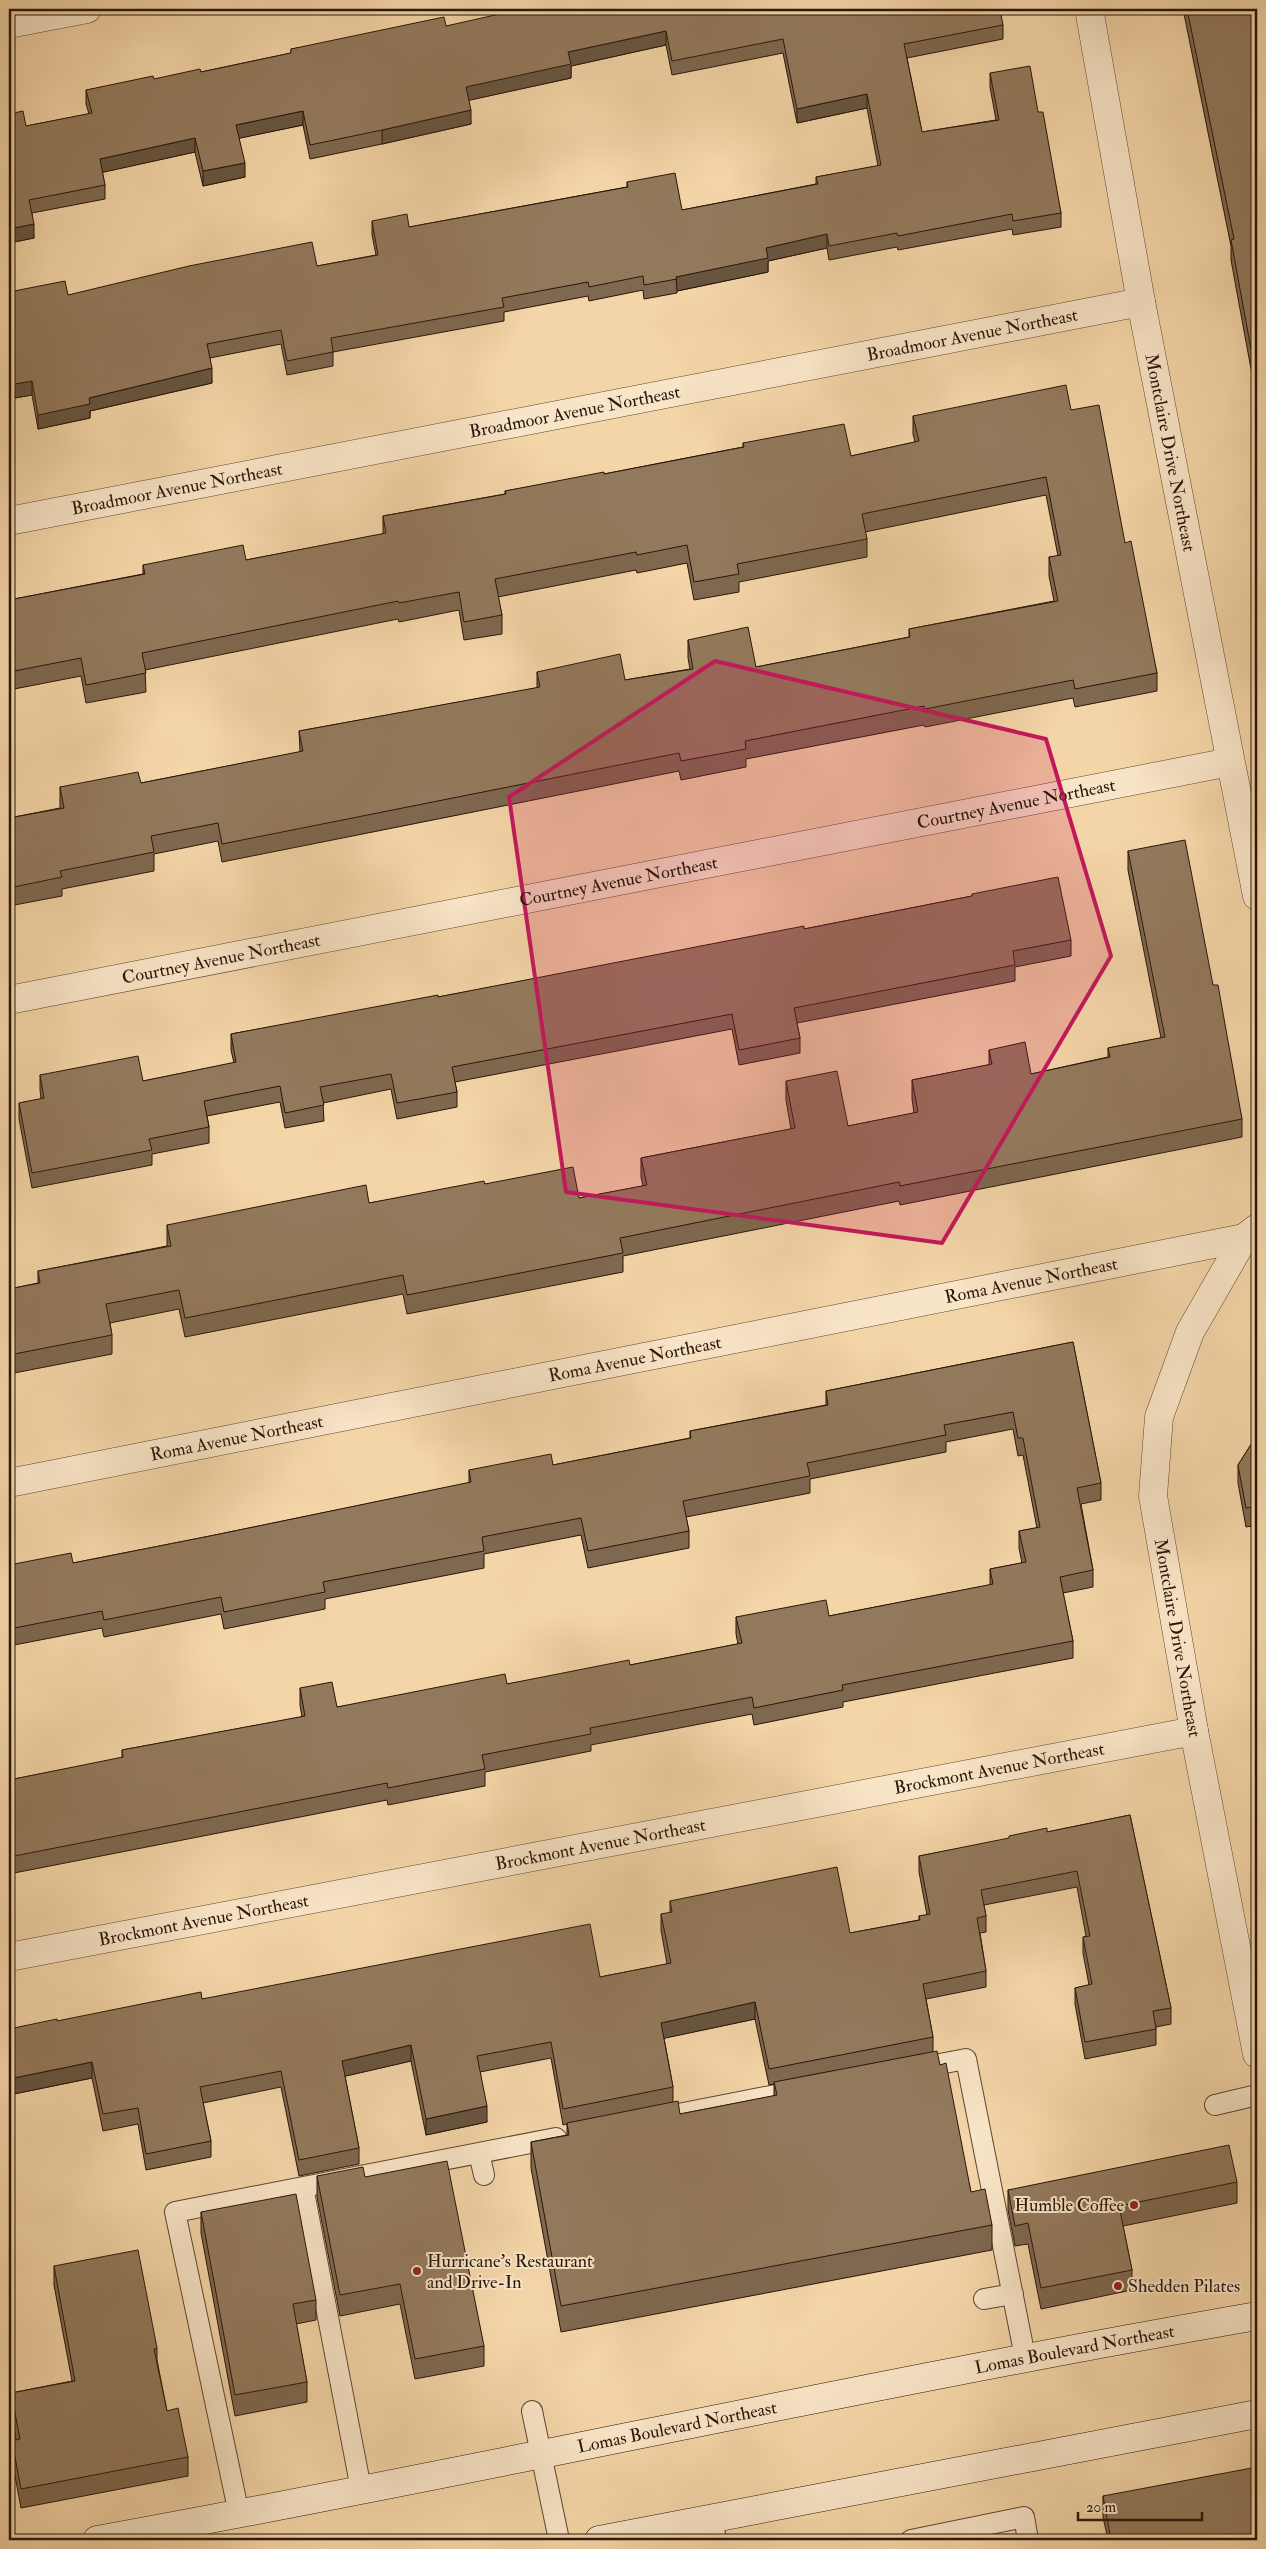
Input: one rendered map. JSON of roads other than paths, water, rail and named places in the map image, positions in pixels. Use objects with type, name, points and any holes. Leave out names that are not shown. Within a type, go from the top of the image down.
[{"type":"street","points":[[12,18],[87,9]]},
{"type":"street","name":"Montclaire Drive Northeast","points":[[1089,9],[1141,302],[1257,896]]},
{"type":"street","name":"Broadmoor Avenue Northeast","points":[[9,521],[1141,302]]},
{"type":"street","name":"Courtney Avenue Northeast","points":[[9,1000],[1230,762]]},
{"type":"street","name":"Montclaire Drive Northeast","points":[[1251,1233],[1190,1332],[1159,1417],[1153,1496],[1194,1732],[1257,2054]]},
{"type":"street","name":"Roma Avenue Northeast","points":[[9,1483],[1251,1233]]},
{"type":"street","name":"Brockmont Avenue Northeast","points":[[9,1957],[1194,1732]]},
{"type":"street","name":"Lomas Boulevard Northeast","points":[[97,2540],[239,2514],[361,2488],[542,2455],[1025,2357],[1257,2316]]},
{"type":"street","points":[[599,2540],[714,2529],[1257,2414]]},
{"type":"lane","points":[[898,2072],[966,2059],[1025,2357]]},
{"type":"lane","points":[[645,2121],[820,2087]]},
{"type":"lane","points":[[1215,2105],[1257,2095]]},
{"type":"lane","points":[[239,2514],[175,2212],[577,2134]]},
{"type":"lane","points":[[479,2152],[484,2176]]},
{"type":"lane","points":[[304,2187],[361,2488]]},
{"type":"lane","points":[[984,2299],[1013,2294]]},
{"type":"lane","points":[[532,2411],[559,2540]]},
{"type":"lane","points":[[911,2540],[1024,2517],[1028,2540]]},
{"type":"place","name":"Humble Coffee","points":[[1134,2205]]},
{"type":"place","name":"Hurricane's Restaurant and Drive-In","points":[[417,2271]]},
{"type":"place","name":"Shedden Pilates","points":[[1118,2286]]}]
